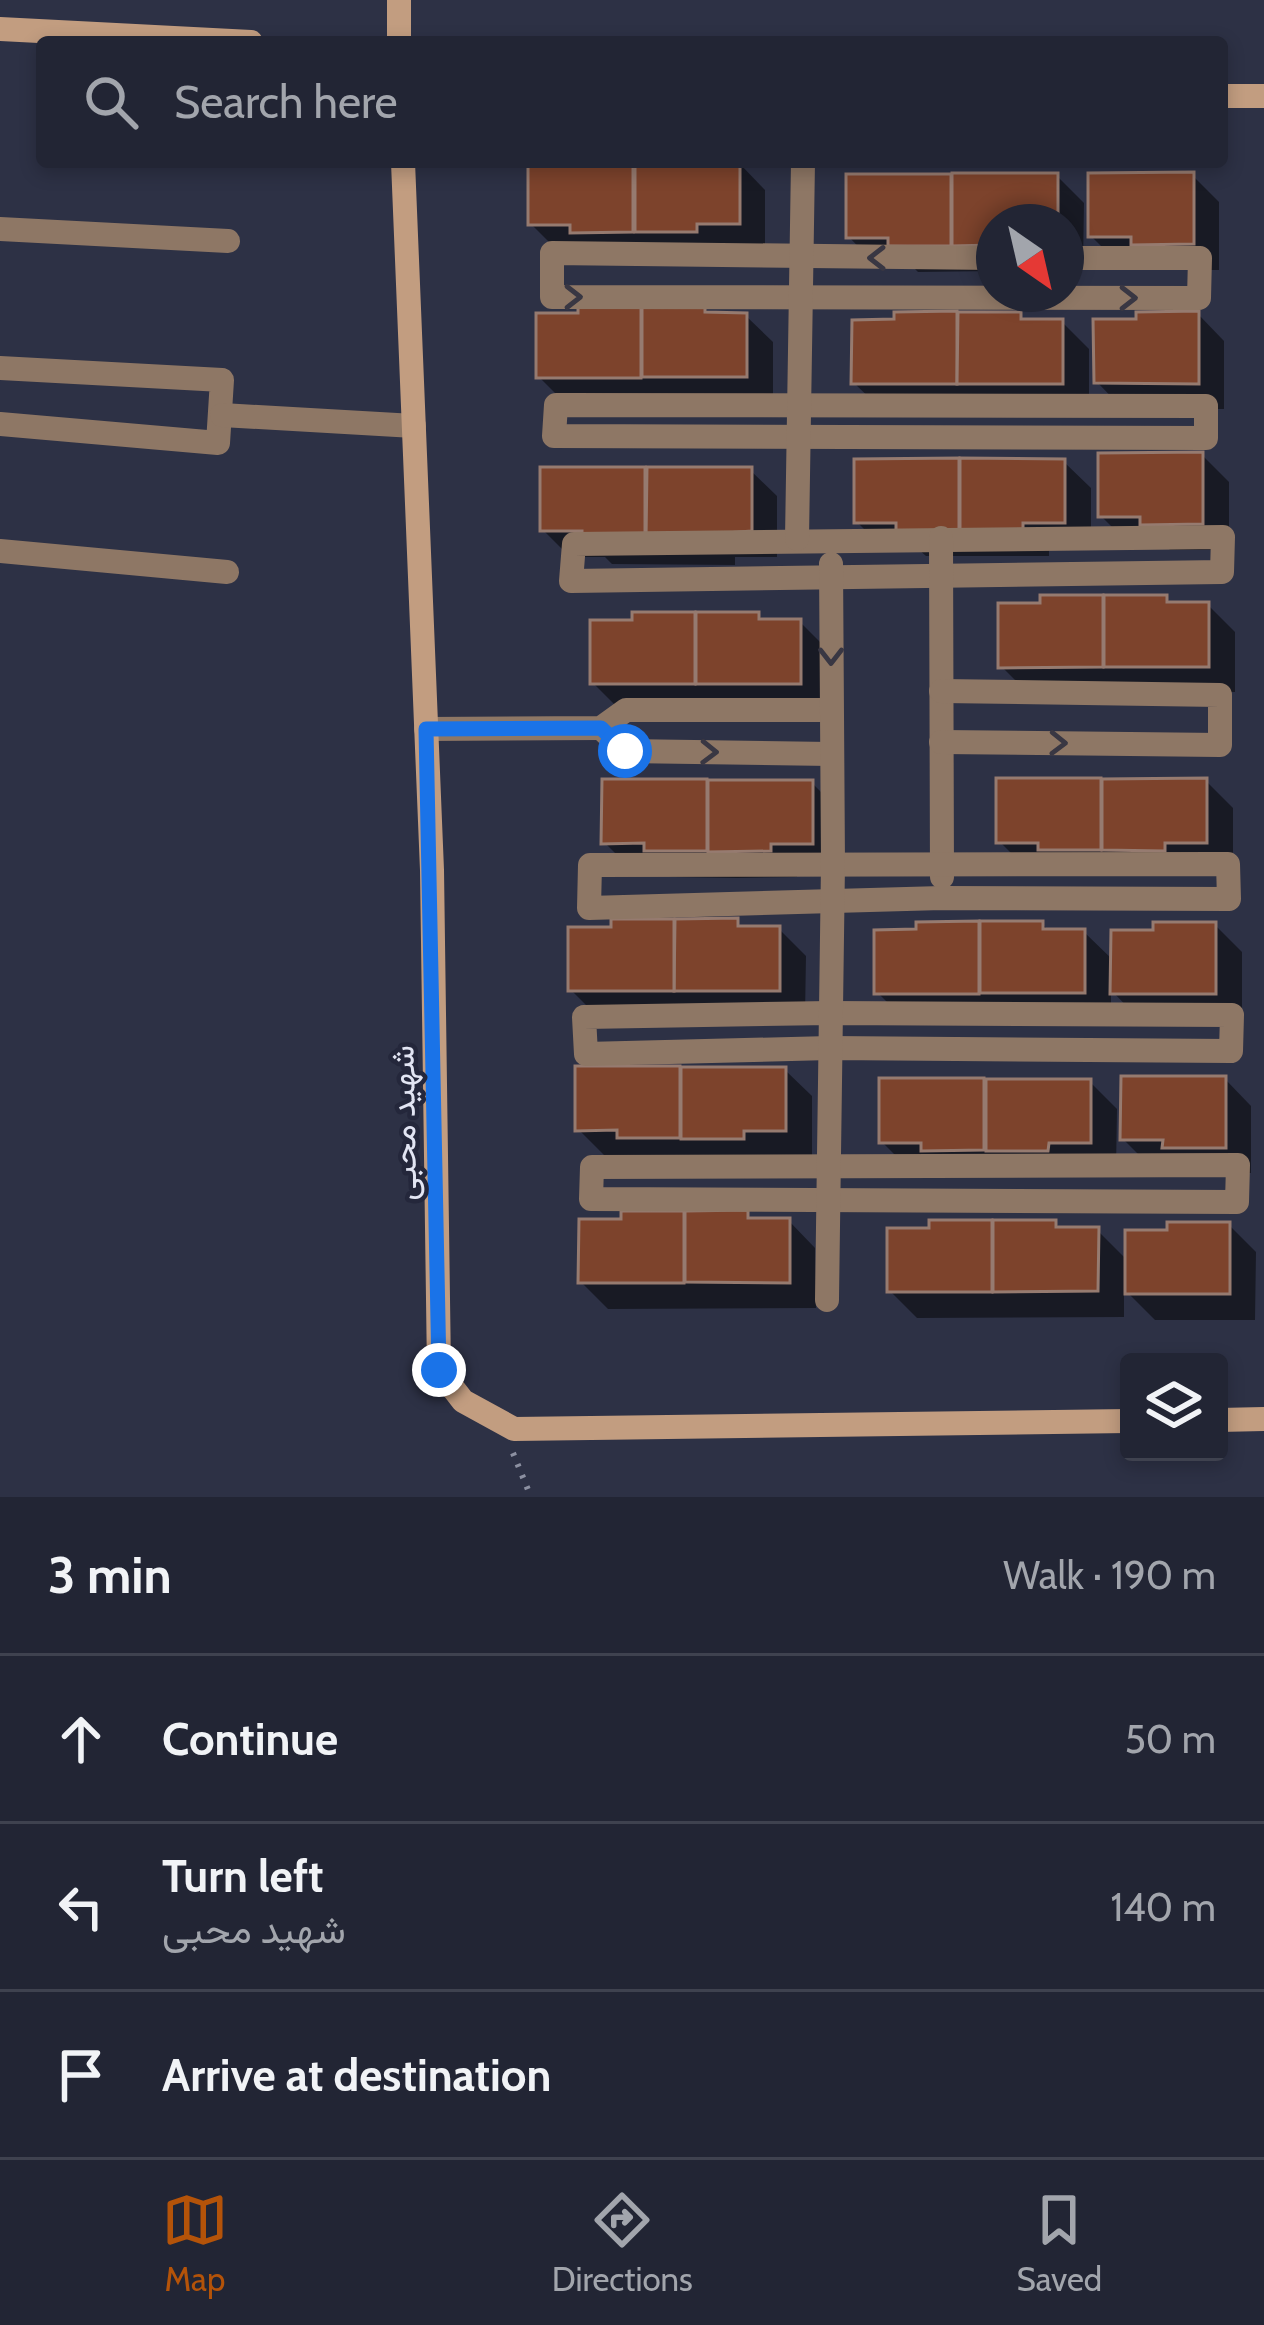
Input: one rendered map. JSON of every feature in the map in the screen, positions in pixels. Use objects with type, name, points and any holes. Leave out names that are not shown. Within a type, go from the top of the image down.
[{"type":"street","points":[[399,0],[399,36]]},
{"type":"street","points":[[0,29],[135,36]]},
{"type":"street","points":[[1228,96],[1264,96]]},
{"type":"street","name":"شهید محبی","points":[[404,168],[426,729],[439,1370],[463,1401],[514,1429],[1120,1421]]},
{"type":"street","points":[[797,539],[803,168]]},
{"type":"street","points":[[0,229],[227,241]]},
{"type":"street","points":[[976,258],[552,254],[552,297],[976,297]]},
{"type":"street","points":[[1084,258],[1200,258],[1199,298],[1084,298]]},
{"type":"street","points":[[0,368],[222,380],[218,443],[0,424]]},
{"type":"street","points":[[556,405],[799,405],[1206,406],[1206,438],[554,436],[556,405]]},
{"type":"street","points":[[222,415],[414,426]]},
{"type":"street","points":[[1223,537],[1222,572],[572,581],[574,544],[831,539],[1223,537]]},
{"type":"street","points":[[941,538],[942,898]]},
{"type":"street","points":[[827,1300],[831,539]]},
{"type":"street","points":[[0,551],[227,572]]},
{"type":"street","points":[[941,692],[1220,695],[1220,745],[941,742]]},
{"type":"street","points":[[426,729],[601,728],[626,710],[831,710]]},
{"type":"street","points":[[601,728],[625,751],[831,754]]},
{"type":"street","points":[[1228,864],[1229,899],[942,898],[589,908],[590,865],[942,865],[1228,864]]},
{"type":"street","points":[[1232,1015],[1232,1051],[830,1048],[586,1054],[584,1017],[1232,1015]]},
{"type":"street","points":[[1238,1165],[1238,1202],[828,1198],[591,1199],[592,1167],[1238,1165]]},
{"type":"street","points":[[1228,1420],[1264,1419]]},
{"type":"path","points":[[501,1422],[531,1497]]},
{"type":"building","points":[[528,168],[633,168],[633,232],[570,233],[570,225],[528,225]]},
{"type":"building","points":[[635,168],[740,168],[740,224],[697,224],[697,232],[635,232]]},
{"type":"building","points":[[1194,172],[1194,244],[1131,245],[1131,237],[1088,237],[1088,173]]},
{"type":"building","points":[[952,173],[1058,173],[1058,204],[976,204],[976,245],[952,246]]},
{"type":"building","points":[[846,174],[951,174],[951,246],[888,246],[888,238],[846,238]]},
{"type":"building","points":[[578,305],[641,306],[641,378],[536,378],[536,313],[578,313]]},
{"type":"building","points":[[642,305],[705,305],[705,312],[747,313],[747,377],[642,377]]},
{"type":"building","points":[[957,311],[957,384],[851,384],[852,320],[894,319],[894,312]]},
{"type":"building","points":[[1199,311],[1199,384],[1094,383],[1093,319],[1136,319],[1136,312]]},
{"type":"building","points":[[958,312],[1021,312],[1021,319],[1063,319],[1063,384],[957,384]]},
{"type":"building","points":[[1203,452],[1203,524],[1140,525],[1140,517],[1098,517],[1098,453]]},
{"type":"building","points":[[959,458],[959,530],[896,531],[896,523],[854,523],[854,459]]},
{"type":"building","points":[[960,458],[1065,459],[1065,523],[1023,523],[1023,530],[960,531]]},
{"type":"building","points":[[540,467],[645,467],[645,538],[582,539],[582,531],[540,531]]},
{"type":"building","points":[[647,467],[752,467],[752,531],[646,539]]},
{"type":"building","points":[[1040,595],[1103,595],[1103,667],[998,668],[998,603],[1040,603]]},
{"type":"building","points":[[1104,595],[1167,595],[1167,602],[1209,602],[1209,667],[1104,667]]},
{"type":"building","points":[[632,612],[695,612],[695,684],[590,684],[590,620],[632,620]]},
{"type":"building","points":[[696,612],[759,612],[759,619],[801,619],[801,684],[696,684]]},
{"type":"building","points":[[996,778],[1101,778],[1101,850],[1038,850],[1038,843],[996,843]]},
{"type":"building","points":[[1207,778],[1207,843],[1165,843],[1165,851],[1102,850],[1102,779]]},
{"type":"building","points":[[602,779],[707,779],[707,851],[644,851],[644,843],[601,844]]},
{"type":"building","points":[[708,780],[813,780],[813,844],[771,844],[771,851],[708,852]]},
{"type":"building","points":[[738,918],[738,926],[780,926],[780,991],[674,991],[675,919]]},
{"type":"building","points":[[611,919],[674,919],[674,991],[568,991],[568,927],[611,927]]},
{"type":"building","points":[[979,921],[979,994],[874,994],[874,930],[916,929],[916,922]]},
{"type":"building","points":[[980,921],[1043,921],[1043,929],[1085,929],[1085,993],[980,993]]},
{"type":"building","points":[[1153,922],[1216,922],[1216,994],[1110,994],[1111,930],[1153,930]]},
{"type":"building","points":[[575,1066],[680,1066],[680,1138],[617,1138],[617,1130],[575,1131]]},
{"type":"building","points":[[681,1067],[786,1067],[786,1131],[744,1131],[744,1139],[681,1139]]},
{"type":"building","points":[[1121,1076],[1226,1076],[1226,1148],[1162,1148],[1163,1140],[1120,1140]]},
{"type":"building","points":[[879,1078],[984,1078],[984,1150],[921,1151],[921,1143],[879,1143]]},
{"type":"building","points":[[986,1079],[1091,1079],[1091,1143],[1049,1143],[1048,1151],[986,1151]]},
{"type":"building","points":[[748,1210],[748,1218],[790,1218],[790,1283],[685,1282],[685,1211]]},
{"type":"building","points":[[621,1211],[684,1211],[684,1283],[578,1283],[579,1219],[621,1219]]},
{"type":"building","points":[[929,1220],[992,1220],[992,1292],[887,1292],[887,1228],[929,1228]]},
{"type":"building","points":[[993,1220],[1056,1220],[1056,1227],[1099,1227],[1098,1291],[993,1292]]},
{"type":"building","points":[[1167,1222],[1230,1222],[1230,1294],[1125,1294],[1125,1230],[1167,1230]]},
{"type":"route","points":[[439,1370],[426,729],[601,728],[625,751]]}]
